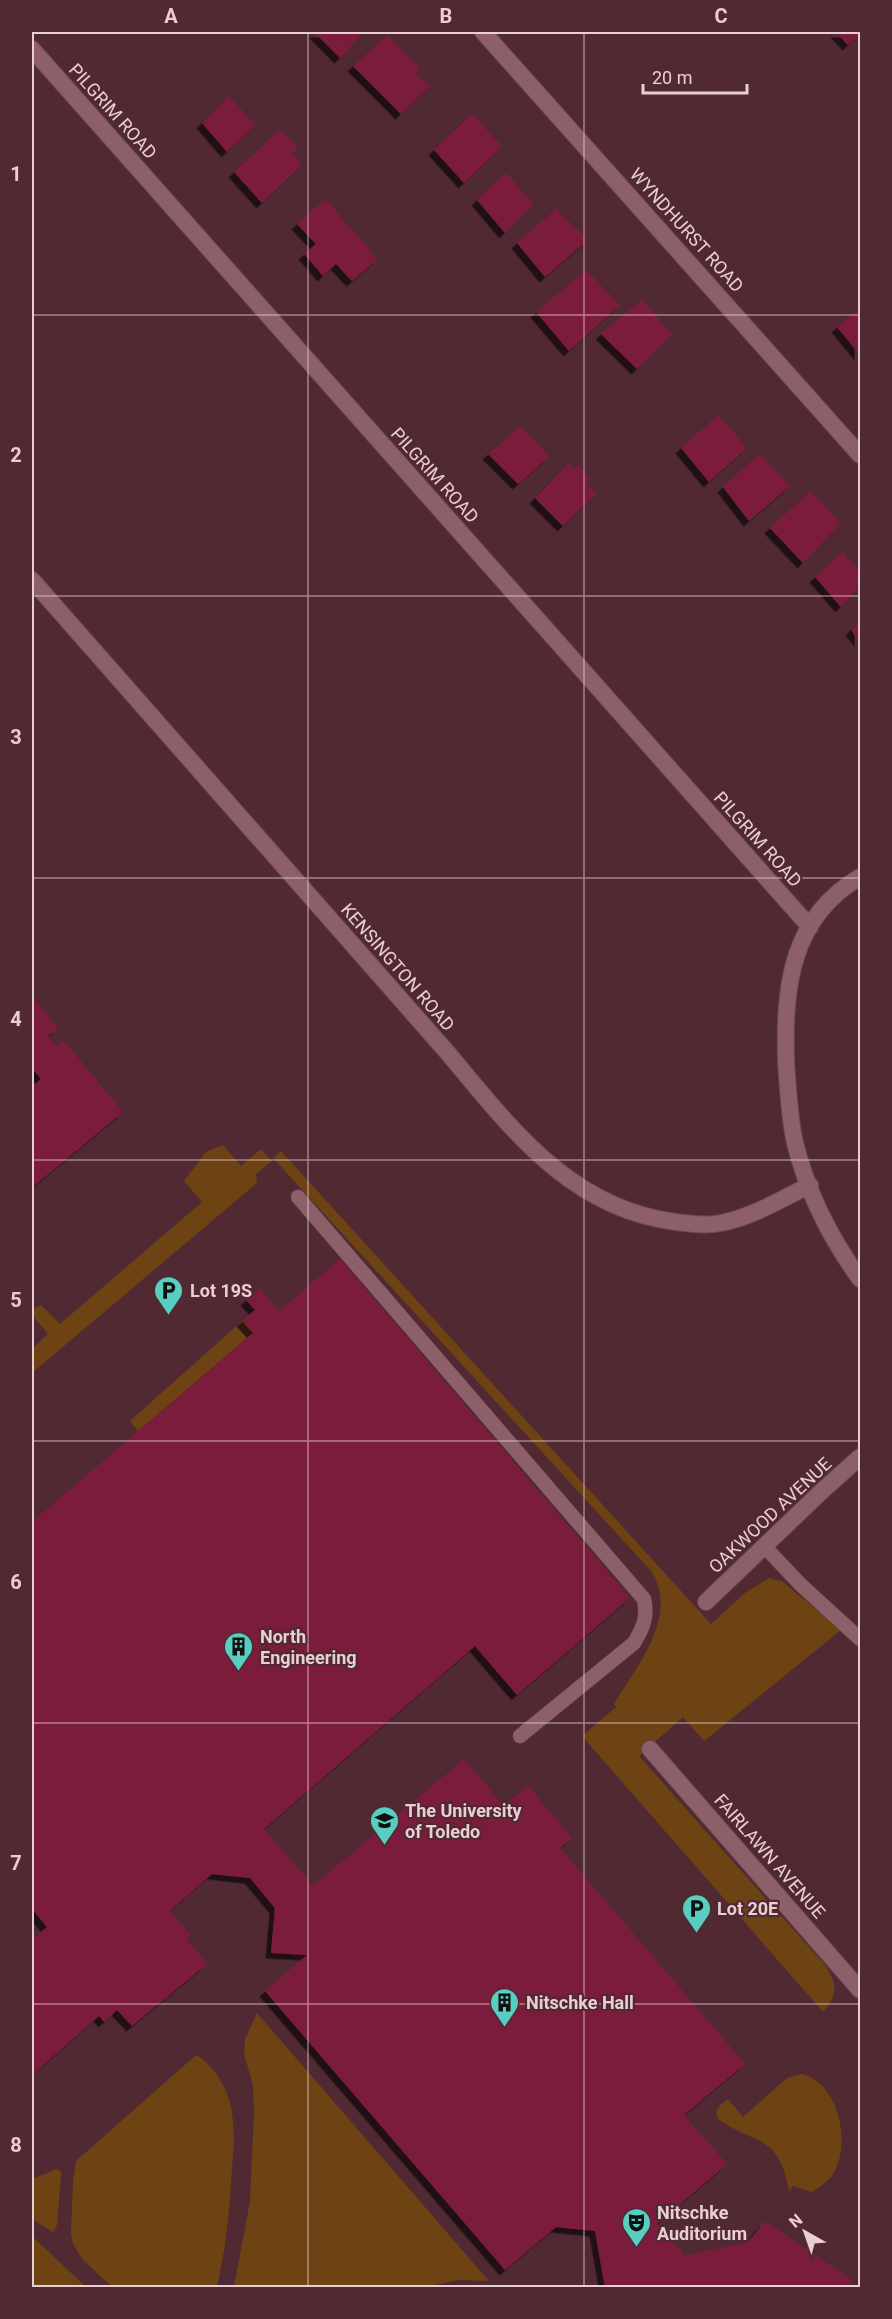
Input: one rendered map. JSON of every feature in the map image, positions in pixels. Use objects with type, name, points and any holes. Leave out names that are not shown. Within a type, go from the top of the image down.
[{"type":"street","name":"WYNDHURST ROAD","points":[[483,32],[861,455]]},
{"type":"street","name":"PILGRIM ROAD","points":[[32,49],[810,927]]},
{"type":"street","name":"KENSINGTON ROAD","points":[[32,580],[504,1120],[565,1177],[587,1192],[637,1215],[694,1224],[720,1224],[743,1217],[810,1185]]},
{"type":"street","points":[[861,877],[835,896],[818,914],[804,936],[794,960],[787,990],[785,1023],[790,1110],[795,1143],[826,1223],[861,1278]]},
{"type":"street","name":"OAKWOOD AVENUE","points":[[706,1602],[823,1490],[861,1457]]},
{"type":"street","name":"FAIRLAWN AVENUE","points":[[650,1749],[861,1990]]},
{"type":"lane","points":[[298,1197],[644,1599],[647,1612],[643,1627],[634,1643],[520,1736]]},
{"type":"lane","points":[[764,1546],[800,1584],[861,1639]]},
{"type":"shaded area","points":[[223,1145],[241,1166],[261,1149],[272,1161],[256,1174],[257,1183],[32,1373],[32,1349],[48,1334],[33,1316],[32,1310],[41,1305],[60,1324],[202,1202],[184,1181],[206,1152]]},
{"type":"shaded area","points":[[281,1151],[711,1624],[745,1593],[769,1578],[783,1582],[841,1630],[704,1741],[683,1717],[639,1756],[825,1965],[834,1984],[834,1994],[823,2012],[582,1736],[616,1707],[614,1704],[652,1640],[661,1605],[659,1588],[651,1571],[273,1158]]},
{"type":"shaded area","points":[[242,1321],[253,1333],[138,1431],[130,1421]]},
{"type":"shaded area","points":[[257,2013],[489,2281],[459,2280],[419,2288],[234,2287],[250,2201],[254,2112],[253,2085],[244,2054],[245,2039]]},
{"type":"shaded area","points":[[196,2055],[208,2064],[222,2083],[228,2096],[233,2123],[228,2222],[217,2287],[112,2287],[83,2260],[73,2244],[71,2235],[76,2161]]},
{"type":"shaded area","points":[[802,2074],[815,2080],[825,2089],[833,2102],[841,2132],[839,2161],[833,2174],[812,2192],[793,2186],[789,2191],[785,2172],[772,2150],[764,2143],[718,2119],[717,2115],[719,2107],[728,2099],[743,2117],[787,2078]]},
{"type":"shaded area","points":[[57,2169],[61,2172],[61,2176],[57,2225],[53,2232],[32,2219],[32,2179]]},
{"type":"shaded area","points":[[32,2236],[86,2287],[32,2287]]},
{"type":"building","points":[[314,32],[364,32],[340,58]]},
{"type":"building","points":[[836,32],[860,32],[860,34],[848,45]]},
{"type":"building","points":[[387,35],[420,68],[414,74],[431,85],[401,114],[353,66]]},
{"type":"building","points":[[229,96],[255,125],[227,152],[202,123]]},
{"type":"building","points":[[471,114],[502,146],[464,183],[434,150]]},
{"type":"building","points":[[279,130],[298,146],[292,153],[302,165],[262,203],[234,172]]},
{"type":"building","points":[[506,173],[534,204],[505,233],[477,200]]},
{"type":"building","points":[[325,199],[378,259],[352,281],[336,264],[323,276],[304,254],[316,244],[297,224]]},
{"type":"building","points":[[556,209],[588,240],[545,277],[517,243]]},
{"type":"building","points":[[586,270],[620,305],[569,351],[536,312]]},
{"type":"building","points":[[642,300],[672,334],[637,369],[601,334]]},
{"type":"building","points":[[860,308],[860,355],[837,327]]},
{"type":"building","points":[[718,415],[747,448],[709,482],[681,448]]},
{"type":"building","points":[[521,426],[549,457],[518,484],[488,454]]},
{"type":"building","points":[[759,454],[790,486],[749,521],[723,487]]},
{"type":"building","points":[[568,463],[573,469],[579,465],[589,478],[586,483],[596,494],[563,526],[535,498]]},
{"type":"building","points":[[810,491],[841,523],[803,563],[770,528]]},
{"type":"building","points":[[843,552],[860,571],[860,586],[841,607],[815,577]]},
{"type":"building","points":[[860,621],[860,641],[851,630]]},
{"type":"building","points":[[32,996],[58,1028],[48,1036],[57,1046],[64,1041],[123,1112],[34,1186],[32,1182],[32,1087],[41,1079],[32,1068]]},
{"type":"building","name":"North Engineering","points":[[340,1259],[630,1598],[517,1695],[475,1646],[264,1829],[313,1886],[464,1759],[504,1806],[528,1786],[572,1838],[560,1848],[745,2064],[684,2115],[727,2164],[657,2224],[684,2256],[748,2242],[765,2221],[852,2280],[848,2288],[605,2288],[595,2231],[556,2227],[505,2270],[265,1991],[307,1955],[271,1953],[275,1908],[250,1878],[212,1874],[170,1911],[191,1935],[186,1939],[207,1964],[132,2026],[117,2010],[104,2022],[99,2016],[32,2075],[32,1940],[47,1927],[32,1909],[32,1522],[253,1333],[242,1321],[255,1310],[246,1300],[260,1288],[279,1311]]},
{"type":"place","name":"Lot 19S","points":[[169,1316]]},
{"type":"place","name":"North Engineering","points":[[239,1672]]},
{"type":"place","name":"The University of Toledo","points":[[384,1846]]},
{"type":"place","name":"Lot 20E","points":[[696,1934]]},
{"type":"place","name":"Nitschke Hall","points":[[505,2028]]},
{"type":"place","name":"Nitschke Auditorium","points":[[636,2248]]}]
